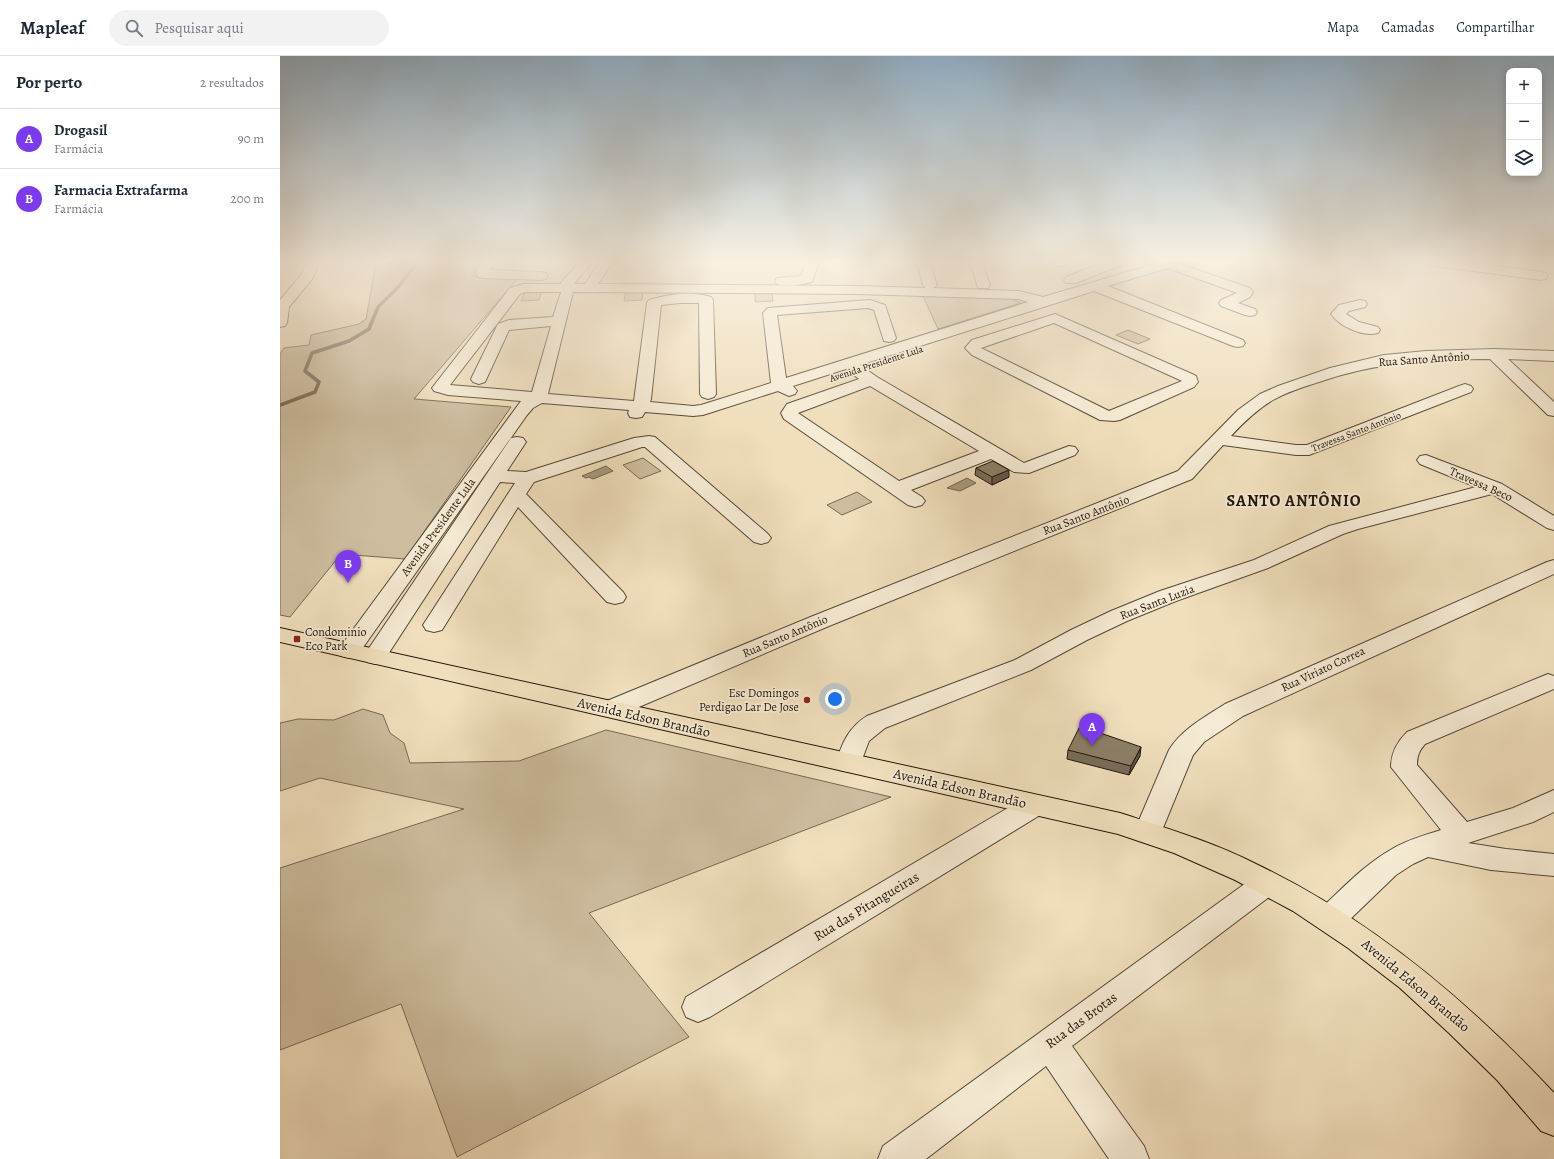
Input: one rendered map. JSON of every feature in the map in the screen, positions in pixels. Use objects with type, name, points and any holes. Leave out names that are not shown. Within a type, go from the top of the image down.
[{"type":"main road","name":"Avenida Edson Brandão","points":[[280,635],[1035,805],[1148,832],[1212,856],[1267,883],[1330,919],[1395,964],[1464,1023],[1521,1081],[1554,1119]]},
{"type":"street","name":"Avenida Presidente Lula","points":[[498,313],[438,392],[442,394],[638,410],[699,418],[784,388],[1013,313]]},
{"type":"street","points":[[536,402],[562,313]]},
{"type":"street","points":[[638,410],[643,399],[653,313]]},
{"type":"street","points":[[706,313],[708,394]]},
{"type":"street","points":[[770,313],[784,388]]},
{"type":"street","points":[[882,313],[889,338]]},
{"type":"street","points":[[1048,313],[1186,377],[1190,379],[1190,382],[1114,416],[1106,416],[977,352],[973,348],[977,344],[1055,318]]},
{"type":"street","points":[[1163,313],[1238,343]]},
{"type":"street","points":[[1339,313],[1342,320],[1351,325],[1372,330]]},
{"type":"street","points":[[479,379],[503,327],[509,324],[560,321]]},
{"type":"street","points":[[1494,354],[1554,411]]},
{"type":"street","name":"Rua Santo Antônio","points":[[610,710],[980,556],[1185,475],[1197,466],[1219,439],[1262,400],[1297,384],[1383,360],[1494,354],[1554,356]]},
{"type":"street","points":[[852,366],[871,380],[1020,468],[1024,468],[1070,451]]},
{"type":"street","points":[[871,380],[793,408],[789,412],[790,415],[915,501]]},
{"type":"street","name":"Travessa Santo Antônio","points":[[1219,439],[1296,450],[1309,450],[1465,389]]},
{"type":"street","name":"Avenida Presidente Lula","points":[[375,657],[494,476],[536,402]]},
{"type":"street","name":"Avenida Presidente Lula","points":[[349,651],[430,538],[536,402]]},
{"type":"street","points":[[434,625],[522,486],[640,442],[649,441],[761,538]]},
{"type":"street","points":[[898,488],[992,452]]},
{"type":"street","name":"Travessa Beco","points":[[1426,460],[1495,488],[1554,524]]},
{"type":"street","points":[[494,476],[522,486],[615,597]]},
{"type":"street","name":"Rua Santa Luzia","points":[[849,763],[860,734],[871,725],[1023,665],[1079,635],[1120,616],[1190,588],[1261,564],[1351,525],[1495,488]]},
{"type":"street","points":[[430,538],[453,538]]},
{"type":"street","name":"Rua Viriato Correa","points":[[1148,832],[1182,750],[1195,736],[1210,725],[1234,710],[1554,566]]},
{"type":"street","points":[[1461,835],[1404,767],[1403,758],[1405,749],[1416,738],[1548,682]]},
{"type":"street","points":[[1330,919],[1386,867],[1403,856],[1426,846],[1523,815],[1554,800]]},
{"type":"street","name":"Rua das Pitangueiras","points":[[698,1007],[1035,805]]},
{"type":"street","points":[[1426,846],[1463,854],[1532,864],[1554,865]]},
{"type":"street","name":"Rua das Brotas","points":[[896,1159],[1267,883]]},
{"type":"street","points":[[1050,1043],[1130,1159]]},
{"type":"shaded area","points":[[367,313],[488,313],[414,399],[511,407],[405,559],[341,554],[290,617],[280,615],[280,354],[284,348],[309,345],[311,335],[359,324],[366,319]]},
{"type":"shaded area","points":[[931,313],[988,313],[938,329]]},
{"type":"shaded area","points":[[1128,330],[1150,339],[1138,344],[1116,335]]},
{"type":"shaded area","points":[[643,458],[661,471],[640,479],[623,465]]},
{"type":"shaded area","points":[[606,466],[613,471],[593,479],[582,476]]},
{"type":"shaded area","points":[[967,478],[976,483],[960,491],[947,488]]},
{"type":"shaded area","points":[[857,492],[872,502],[842,515],[827,505]]},
{"type":"shaded area","points":[[363,709],[383,715],[390,733],[404,743],[410,763],[519,761],[606,730],[891,797],[589,913],[689,1037],[457,1157],[401,1004],[280,1050],[280,868],[464,809],[320,778],[280,791],[280,723],[298,719],[334,720]]},
{"type":"building","points":[[993,461],[1009,470],[992,477],[976,468]]},
{"type":"building","points":[[1080,726],[1141,747],[1131,766],[1068,750]]},
{"type":"waterway","points":[[280,405],[315,392],[319,382],[305,371],[312,353],[349,341],[369,329],[375,313]]},
{"type":"place","name":"Farmacia Extrafarma","points":[[348,583]]},
{"type":"place","name":"Condominio Eco Park","points":[[297,639]]},
{"type":"place","name":"Esc Domingos Perdigao Lar De Jose","points":[[807,700]]},
{"type":"place","name":"Drogasil","points":[[1092,746]]},
{"type":"district","name":"SANTO ANTÔNIO","points":[[1294,500]]}]
